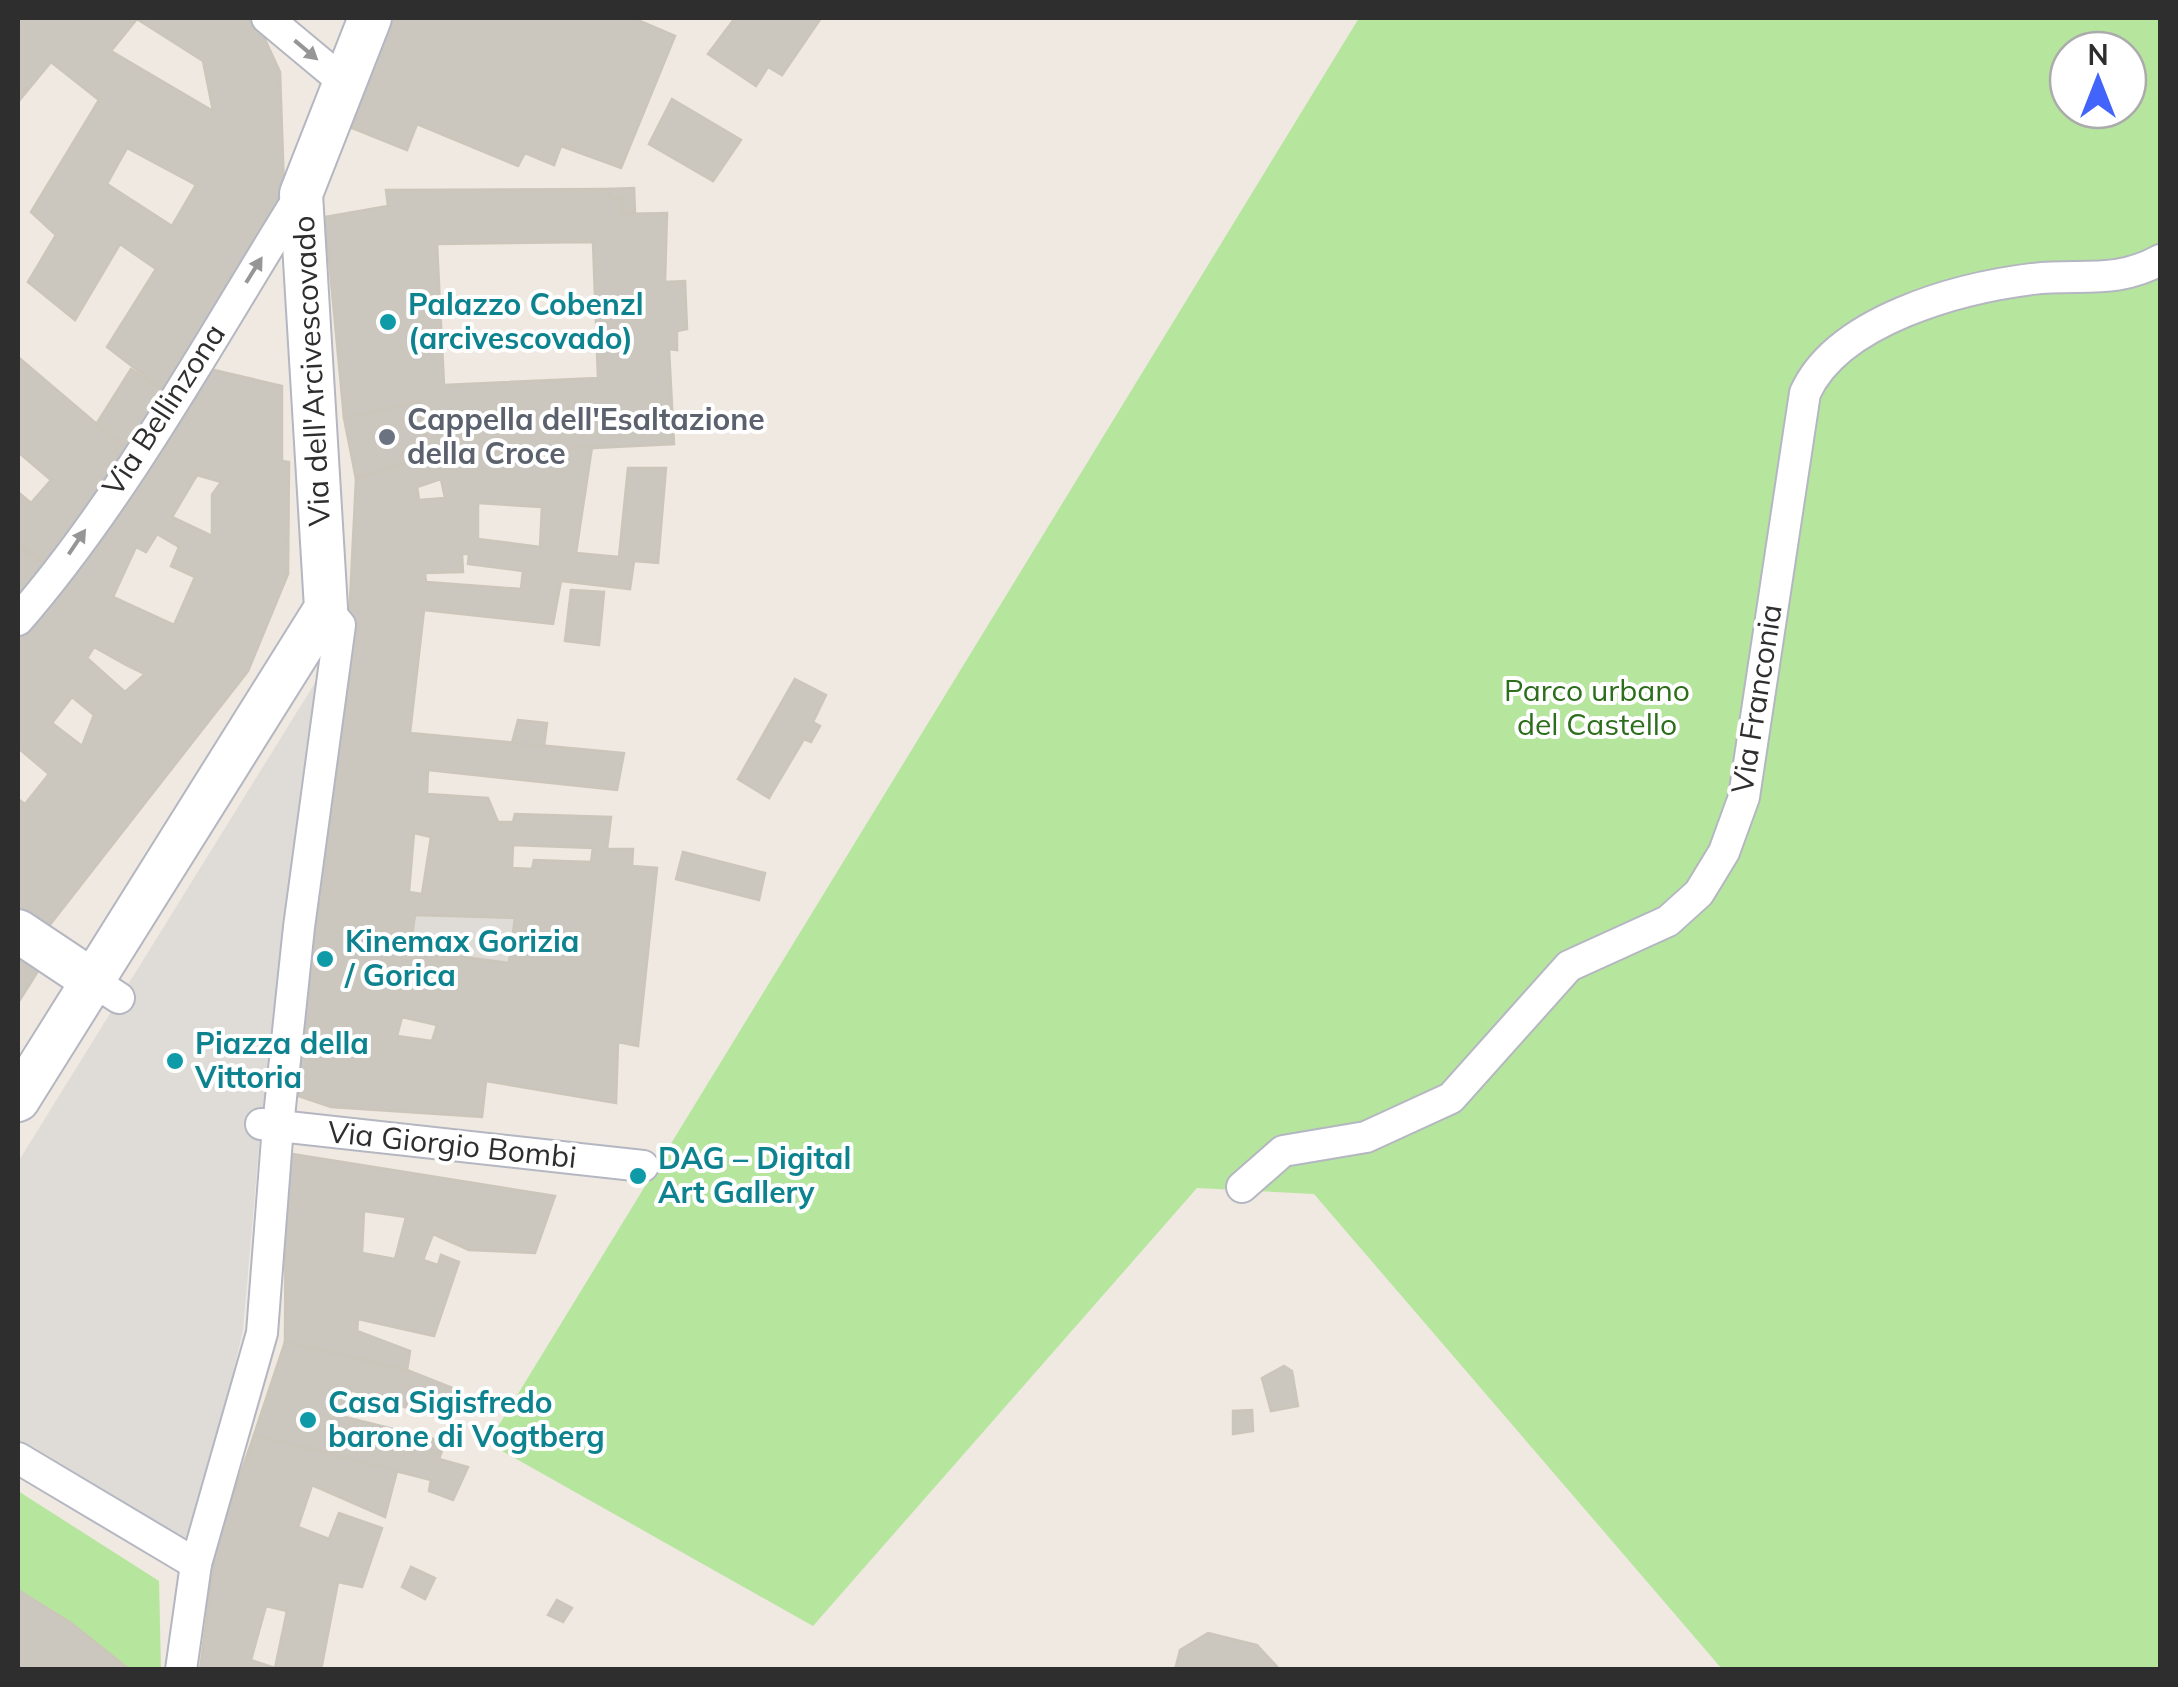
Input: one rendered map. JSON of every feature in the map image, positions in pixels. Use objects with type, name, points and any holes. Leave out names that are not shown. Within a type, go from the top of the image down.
[{"type":"main road","name":"Via dell'Arcivescovado","points":[[326,608],[301,194],[370,18]]},
{"type":"main road","points":[[18,1100],[104,989],[326,608]]},
{"type":"main road","points":[[18,931],[104,989]]},
{"type":"street","points":[[267,18],[345,83]]},
{"type":"street","name":"Via Bellinzona","points":[[18,620],[48,586],[170,405],[301,194]]},
{"type":"street","name":"Via Franconia","points":[[1242,1187],[1283,1151],[1366,1137],[1451,1098],[1569,966],[1668,921],[1698,893],[1724,852],[1744,797],[1804,393],[1812,378],[1849,345],[1902,310],[2035,278],[2110,278],[2160,260]]},
{"type":"street","points":[[181,1670],[194,1559],[262,1334],[269,1125],[340,626],[326,608]]},
{"type":"street","name":"Via Giorgio Bombi","points":[[269,1125],[643,1166]]},
{"type":"street","points":[[18,1458],[194,1559]]},
{"type":"green space","name":"Parco urbano del Castello","points":[[1359,18],[2160,18],[2160,1669],[1722,1669],[1314,1194],[1197,1188],[813,1626],[488,1443]]},
{"type":"green space","points":[[18,1491],[159,1581],[161,1669],[130,1669],[71,1623],[18,1590]]},
{"type":"shaded area","name":"Piazza della Vittoria","points":[[331,657],[297,845],[261,1124],[243,1330],[192,1553],[18,1443],[18,1162]]},
{"type":"shaded area","points":[[415,915],[515,918],[509,963],[410,950]]},
{"type":"building","points":[[18,18],[255,18],[280,72],[284,188],[245,284],[171,396],[107,347],[156,269],[120,244],[75,320],[28,282],[56,235],[31,212],[99,100],[51,62],[18,102]],"holes":[[[137,19],[203,61],[213,111],[111,51]],[[127,148],[196,185],[172,226],[107,184]]]},
{"type":"building","points":[[391,18],[633,18],[675,36],[621,168],[561,146],[554,165],[525,153],[518,166],[417,124],[407,150],[352,128],[370,67]]},
{"type":"building","points":[[735,18],[821,18],[782,75],[768,67],[756,86],[708,54]]},
{"type":"building","points":[[672,99],[741,140],[713,181],[649,144]]},
{"type":"building","points":[[634,188],[635,214],[622,214],[623,200],[610,199],[609,189]]},
{"type":"building","name":"Palazzo Cobenzl (arcivescovado)","points":[[609,189],[610,199],[623,200],[622,214],[667,213],[665,282],[685,281],[687,329],[677,331],[677,350],[669,349],[674,444],[429,456],[420,402],[344,418],[325,217],[388,206],[386,190]],"holes":[[[593,242],[598,378],[444,385],[437,244]]]},
{"type":"building","points":[[18,357],[132,454],[51,568],[18,544],[18,492],[31,503],[51,480],[18,452]]},
{"type":"building","points":[[201,367],[282,386],[282,461],[289,462],[288,574],[248,671],[45,931],[18,911],[18,799],[25,804],[49,774],[18,748],[18,632]],"holes":[[[197,475],[221,482],[212,495],[212,536],[172,517]],[[157,534],[179,547],[171,566],[195,577],[174,625],[113,597],[136,547],[146,552]],[[94,647],[145,674],[125,692],[87,658]],[[72,697],[94,715],[82,746],[52,723]]]},
{"type":"building","points":[[131,369],[171,396],[132,454],[97,423]]},
{"type":"building","name":"Cappella dell'Esaltazione della Croce","points":[[420,402],[429,456],[356,479],[344,418]]},
{"type":"building","points":[[592,447],[576,553],[619,557],[628,468],[666,468],[658,563],[634,561],[630,589],[561,581],[553,624],[424,610],[410,733],[624,753],[617,790],[428,770],[427,794],[488,798],[498,822],[513,822],[515,814],[611,817],[607,849],[633,849],[632,866],[657,868],[638,1046],[618,1042],[616,1103],[486,1081],[482,1117],[331,1107],[292,1094],[350,601],[356,479],[429,456]],"holes":[[[441,479],[445,498],[419,500],[417,487]],[[478,503],[542,507],[540,547],[478,539]],[[462,554],[469,554],[468,564],[523,571],[521,589],[426,582],[425,573],[463,572]],[[414,833],[431,837],[422,894],[409,892]],[[513,845],[593,848],[591,862],[534,860],[532,869],[512,868]],[[415,915],[515,918],[509,963],[410,950]],[[402,1017],[437,1025],[432,1041],[397,1036]]]},
{"type":"building","points":[[18,546],[51,568],[18,603]]},
{"type":"building","points":[[571,590],[604,592],[599,645],[565,641]]},
{"type":"building","points":[[795,679],[826,695],[813,722],[820,726],[811,742],[804,739],[769,798],[738,779]]},
{"type":"building","points":[[518,720],[547,723],[544,746],[512,743]]},
{"type":"building","points":[[683,852],[765,873],[759,900],[676,879]]},
{"type":"building","points":[[18,954],[40,968],[18,1003]]},
{"type":"building","points":[[286,1153],[555,1196],[535,1253],[469,1250],[433,1234],[423,1260],[438,1265],[441,1255],[459,1262],[434,1336],[358,1319],[357,1331],[410,1351],[407,1370],[285,1342]],"holes":[[[364,1211],[406,1217],[395,1259],[362,1253]]]},
{"type":"building","name":"Casa Sigisfredo barone di Vogtberg","points":[[285,1342],[407,1370],[460,1391],[452,1422],[351,1390],[345,1417],[445,1442],[439,1459],[468,1467],[453,1500],[429,1491],[431,1480],[254,1435]]},
{"type":"building","points":[[1284,1366],[1292,1371],[1298,1406],[1271,1411],[1262,1378]]},
{"type":"building","points":[[1252,1410],[1253,1431],[1233,1434],[1233,1411]]},
{"type":"building","points":[[254,1435],[397,1471],[385,1517],[312,1485],[298,1527],[329,1539],[339,1513],[382,1528],[362,1587],[338,1582],[321,1670],[200,1670],[216,1545]],"holes":[[[266,1606],[287,1611],[275,1668],[251,1660]]]},
{"type":"building","points":[[411,1567],[435,1578],[425,1599],[402,1587]]},
{"type":"building","points":[[18,1590],[71,1623],[130,1670],[18,1670]]},
{"type":"building","points":[[557,1600],[572,1608],[563,1622],[548,1615]]},
{"type":"building","points":[[1208,1633],[1257,1645],[1280,1670],[1175,1670],[1180,1650]]},
{"type":"place","name":"Palazzo Cobenzl (arcivescovado)","points":[[388,322]]},
{"type":"place","name":"Cappella dell'Esaltazione della Croce","points":[[387,437]]},
{"type":"place","name":"Kinemax Gorizia / Gorica","points":[[325,959]]},
{"type":"place","name":"Piazza della Vittoria","points":[[175,1061]]},
{"type":"place","name":"DAG – Digital Art Gallery","points":[[638,1176]]},
{"type":"place","name":"Casa Sigisfredo barone di Vogtberg","points":[[308,1420]]}]
